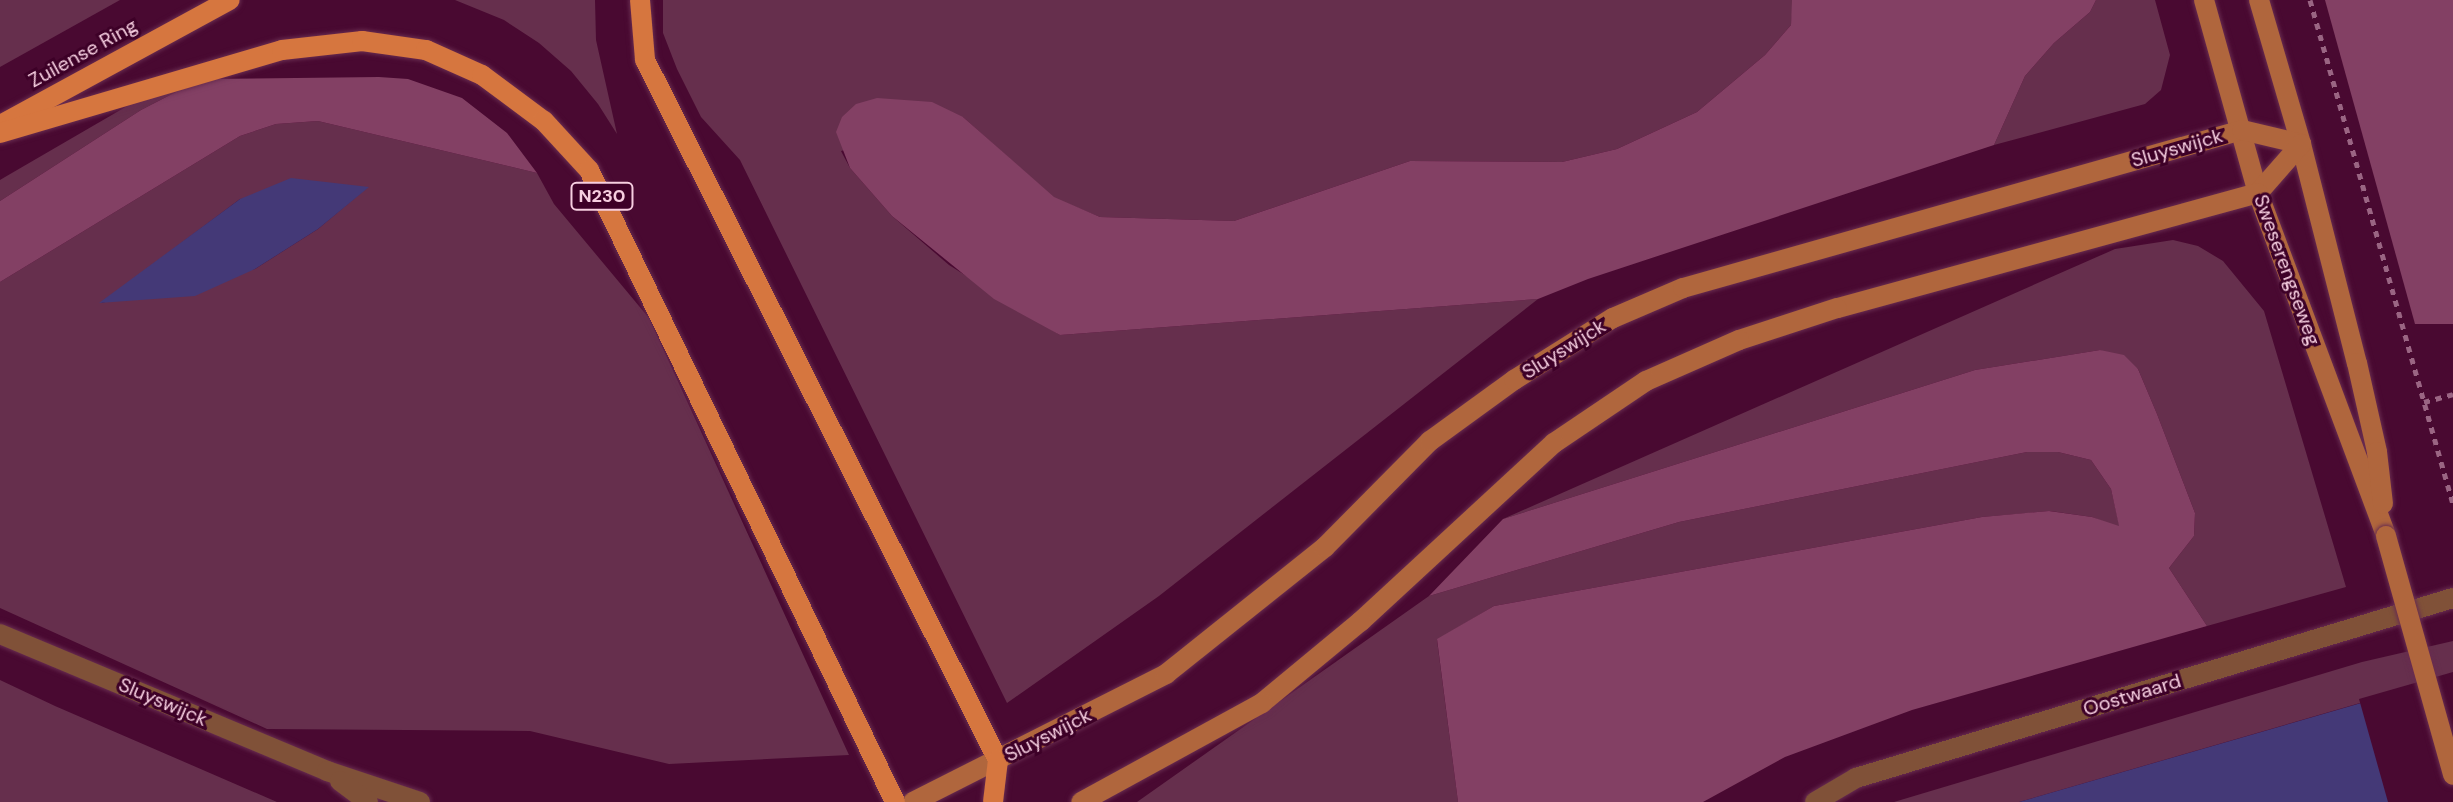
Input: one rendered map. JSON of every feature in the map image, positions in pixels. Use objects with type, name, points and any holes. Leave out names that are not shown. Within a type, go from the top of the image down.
[{"type":"main road","name":"Zuilense Ring","points":[[0,125],[230,0]]},
{"type":"main road","points":[[640,0],[645,60],[998,760],[993,802]]},
{"type":"main road","name":"Sweserengseweg","points":[[2204,0],[2258,193],[2386,536],[2453,775]]},
{"type":"main road","name":"Sweserengseweg","points":[[2259,0],[2301,144],[2374,437],[2386,536]]},
{"type":"main road","name":"N230","points":[[0,133],[282,50],[362,41],[426,50],[482,75],[519,102],[544,121],[589,170],[895,802]]},
{"type":"main road","name":"Sluyswijck","points":[[913,802],[1166,674],[1325,547],[1430,441],[1514,380],[1613,318],[1713,279],[2242,130],[2301,144]]},
{"type":"main road","points":[[1081,802],[1262,703],[1361,621],[1554,443],[1646,381],[1739,340],[1837,308],[2258,193],[2301,144]]},
{"type":"street","name":"Oostwaard","points":[[1815,802],[1856,778],[2453,598]]},
{"type":"street","name":"Sluyswijck","points":[[0,634],[327,771],[420,802]]},
{"type":"street","name":"Sluyswijck","points":[[327,771],[368,802]]},
{"type":"path","points":[[2310,0],[2453,504]]},
{"type":"path","points":[[2424,402],[2453,394]]},
{"type":"shaded area","points":[[0,0],[120,0],[0,67]]},
{"type":"shaded area","points":[[455,0],[595,0],[596,40],[617,134],[571,71],[539,43],[504,20]]},
{"type":"shaded area","points":[[663,0],[1792,0],[1793,4],[1791,25],[1765,55],[1697,112],[1617,149],[1562,162],[1410,161],[1234,221],[1100,217],[1054,198],[963,117],[841,151],[850,168],[892,216],[949,265],[1060,335],[1538,299],[1159,596],[1007,703],[740,160],[701,117],[677,69],[663,33]]},
{"type":"shaded area","points":[[1792,0],[2096,0],[2090,12],[2054,43],[2025,76],[1994,145],[1588,279],[1538,299],[1060,335],[994,299],[892,216],[850,168],[836,132],[842,117],[856,104],[877,98],[932,102],[963,117],[1054,197],[1100,217],[1234,221],[1410,161],[1562,162],[1617,149],[1697,112],[1765,55],[1791,25]]},
{"type":"shaded area","points":[[2096,0],[2155,0],[2170,55],[2161,90],[2145,104],[1994,145],[2025,76],[2054,43],[2090,12]]},
{"type":"shaded area","points":[[2325,0],[2453,0],[2453,324],[2415,324]]},
{"type":"shaded area","points":[[201,79],[141,110],[0,201],[0,180],[172,80]]},
{"type":"shaded area","points":[[201,79],[408,79],[462,98],[507,133],[537,173],[318,121],[276,124],[240,136],[0,282],[0,201],[141,110]]},
{"type":"shaded area","points":[[318,121],[537,173],[554,204],[649,318],[849,755],[669,764],[530,731],[267,729],[0,608],[0,282],[240,136],[276,124]],"holes":[[[368,187],[318,229],[255,269],[101,303],[240,199]]]},
{"type":"shaded area","points":[[291,178],[369,187],[318,229],[255,269],[195,296],[99,303],[240,199]]},
{"type":"shaded area","points":[[2173,240],[2198,246],[2223,261],[2264,311],[2346,587],[2207,626],[2169,568],[2194,536],[2195,513],[2157,414],[2138,369],[2100,350],[1975,370],[1503,519],[2115,249]]},
{"type":"shaded area","points":[[2100,350],[2124,355],[2138,369],[2157,414],[2195,513],[2194,536],[2169,568],[2207,626],[1912,710],[1785,757],[1703,802],[1458,802],[1437,639],[1494,606],[1982,517],[2049,511],[2092,517],[2119,526],[2111,489],[2091,460],[2058,452],[2027,452],[1679,522],[1429,596],[1503,519],[1975,370]]},
{"type":"shaded area","points":[[2027,452],[2058,452],[2091,460],[2111,489],[2120,528],[2092,517],[2050,511],[1982,517],[1494,606],[1437,640],[1458,802],[1137,802],[1429,596],[1679,522]]},
{"type":"shaded area","points":[[2453,641],[2453,676],[2019,802],[1894,802],[2362,662]]},
{"type":"shaded area","points":[[0,680],[55,706],[277,802],[0,802]]},
{"type":"shaded area","points":[[2375,699],[2453,802],[2019,802]]},
{"type":"pier","points":[[2453,672],[2453,802],[2388,802],[2359,699]]}]
